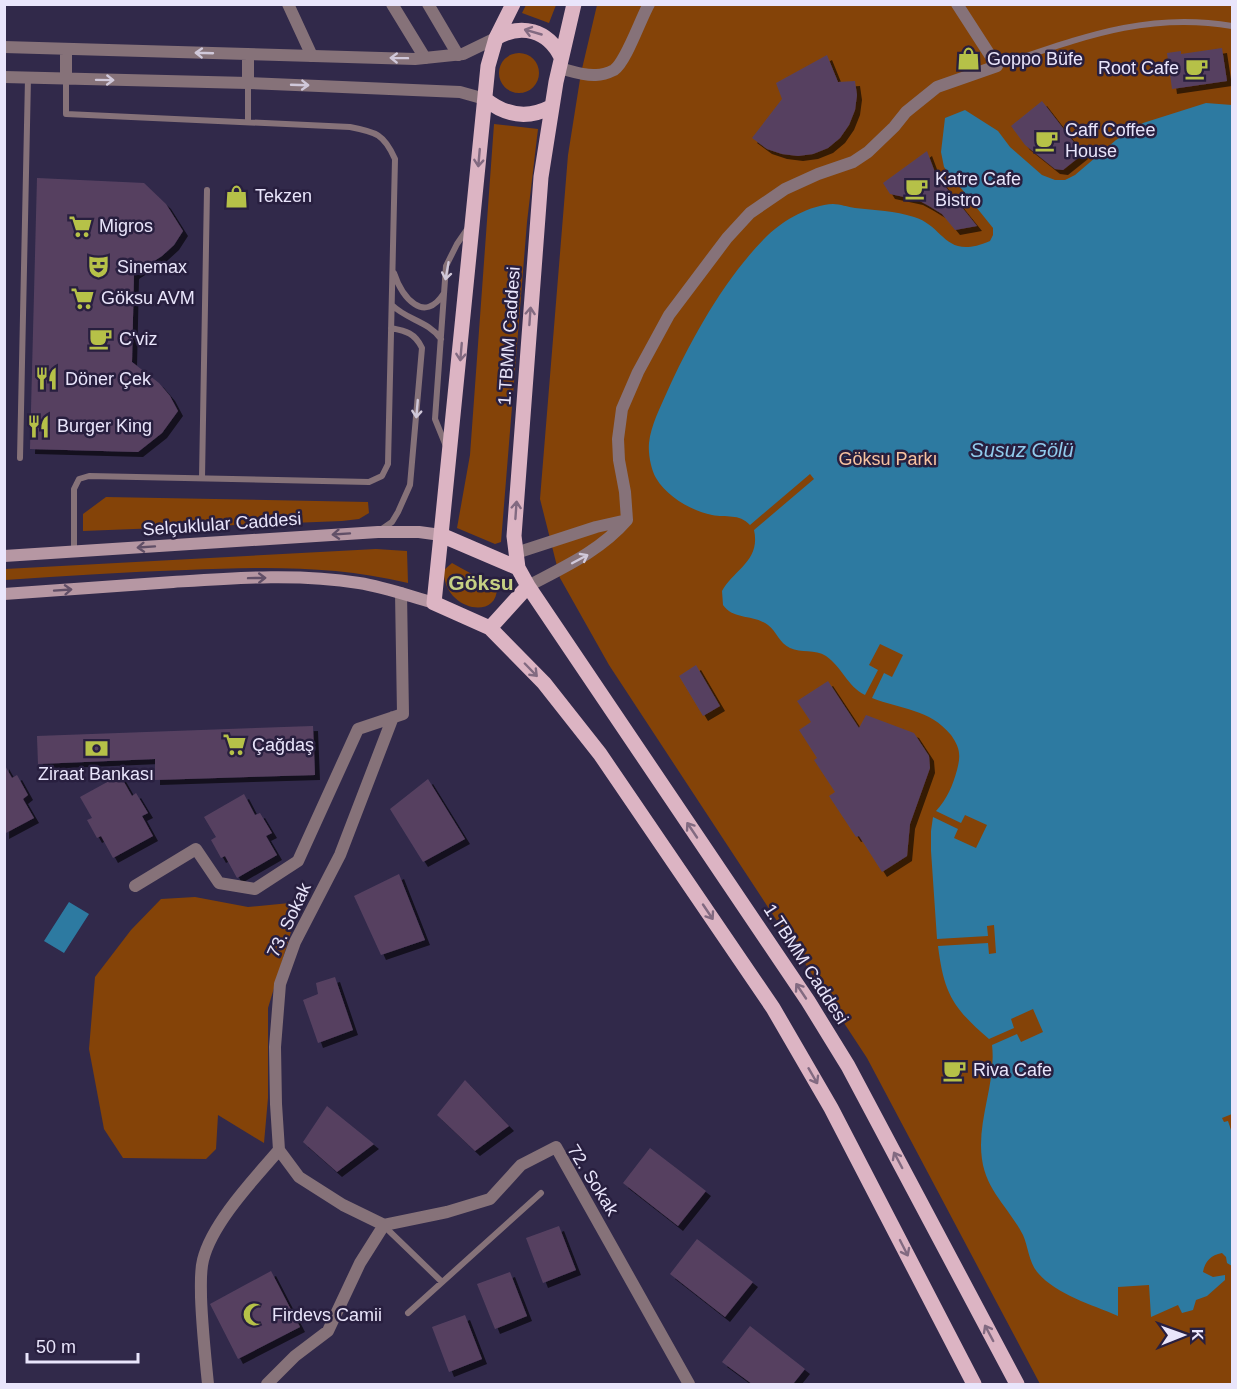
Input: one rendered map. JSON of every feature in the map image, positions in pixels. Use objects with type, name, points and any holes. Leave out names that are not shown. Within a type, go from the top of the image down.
[{"type":"main road","points":[[434,603],[451,455],[488,66],[496,38],[513,4]]},
{"type":"main road","points":[[485,99],[503,111],[513,114],[533,114],[551,107],[574,4]]},
{"type":"main road","points":[[496,38],[514,30],[533,31],[550,40],[560,62]]},
{"type":"main road","name":"1.TBMM Caddesi","points":[[551,107],[541,177],[534,254],[515,528],[517,560],[528,586],[808,1001],[848,1066],[1017,1384]]},
{"type":"main road","name":"Selçuklular Caddesi","points":[[4,556],[378,532],[441,535]]},
{"type":"main road","points":[[441,535],[517,560]]},
{"type":"main road","points":[[4,594],[206,580],[278,578],[337,580],[367,584],[434,603],[490,628],[544,683],[600,754],[773,1008],[831,1108],[974,1384]]},
{"type":"main road","points":[[490,628],[528,586]]},
{"type":"street","points":[[288,4],[312,56]]},
{"type":"street","points":[[393,4],[425,58]]},
{"type":"street","points":[[428,4],[458,55]]},
{"type":"street","points":[[560,62],[593,75],[606,74],[615,69],[623,58],[649,4]]},
{"type":"street","points":[[528,586],[588,555],[613,537],[627,520],[619,460],[619,429],[622,409],[629,389],[664,324],[727,238],[750,213],[785,189],[818,174],[854,162],[868,152],[906,112],[937,87],[997,66],[957,4]]},
{"type":"street","points":[[4,47],[425,58],[458,55],[472,51],[496,38]]},
{"type":"street","points":[[66,49],[66,79]]},
{"type":"street","points":[[248,54],[248,83]]},
{"type":"street","points":[[4,77],[248,83],[460,92],[485,99]]},
{"type":"street","points":[[517,560],[596,526],[627,520]]},
{"type":"street","name":"73. Sokak","points":[[279,1150],[275,1047],[280,984],[295,942],[340,855],[393,717],[403,714],[401,593]]},
{"type":"street","points":[[135,886],[196,849],[219,883],[255,889],[298,861],[358,729],[393,717]]},
{"type":"street","name":"72. Sokak","points":[[384,1225],[447,1212],[490,1199],[521,1166],[556,1147],[689,1384]]},
{"type":"street","points":[[208,1384],[202,1325],[201,1269],[203,1257],[218,1227],[279,1150],[298,1177],[343,1205],[384,1225],[360,1263],[328,1331],[295,1356],[267,1384]]},
{"type":"lane","points":[[997,66],[1121,28],[1168,21],[1203,21],[1233,26]]},
{"type":"lane","points":[[20,459],[28,78]]},
{"type":"lane","points":[[66,79],[66,114],[350,127],[371,131],[387,142],[395,159],[388,464],[382,476],[369,482],[89,476],[79,479],[74,489],[74,552]]},
{"type":"lane","points":[[248,83],[248,122]]},
{"type":"lane","points":[[202,478],[207,190]]},
{"type":"lane","points":[[451,455],[442,440],[435,418],[446,266],[473,220]]},
{"type":"lane","points":[[393,269],[399,288],[413,304],[427,307],[435,304],[444,292]]},
{"type":"lane","points":[[392,305],[407,316],[429,326],[441,339]]},
{"type":"lane","points":[[378,532],[392,522],[410,485],[422,348],[418,339],[410,333],[391,328]]},
{"type":"lane","points":[[408,1313],[541,1193]]},
{"type":"lane","points":[[384,1225],[442,1282]]},
{"type":"green space","points":[[526,5],[556,5],[549,23],[522,13]]},
{"type":"green space","name":"Göksu Parkı","points":[[597,5],[1232,5],[1232,1384],[1040,1384],[867,1058],[609,665],[560,578],[540,499],[568,155],[581,73]]},
{"type":"green space","points":[[519,53],[533,59],[539,73],[533,87],[519,93],[505,87],[499,73],[505,59]]},
{"type":"green space","points":[[494,124],[538,129],[527,222],[501,542],[495,544],[457,528],[470,455]]},
{"type":"green space","points":[[106,497],[368,502],[369,513],[359,519],[342,521],[83,531],[83,514]]},
{"type":"green space","points":[[376,549],[407,551],[408,583],[325,570],[270,568],[141,572],[5,580],[5,569]]},
{"type":"green space","points":[[452,563],[497,588],[495,599],[480,608],[460,602],[451,594],[446,583],[444,570]]},
{"type":"green space","points":[[195,897],[248,907],[300,902],[268,1008],[268,1098],[264,1143],[218,1115],[216,1149],[206,1159],[123,1158],[104,1129],[89,1049],[95,977],[131,930],[161,899]]},
{"type":"water","name":"Susuz Gölü","points":[[1206,103],[1232,105],[1232,1114],[1222,1118],[1224,1122],[1228,1121],[1232,1133],[1232,1266],[1227,1263],[1222,1253],[1209,1259],[1203,1272],[1213,1277],[1225,1275],[1225,1280],[1207,1296],[1196,1300],[1193,1310],[1182,1313],[1178,1305],[1151,1317],[1149,1285],[1118,1287],[1118,1316],[1065,1293],[1038,1273],[1023,1235],[995,1193],[985,1172],[981,1145],[992,1070],[992,1045],[1017,1034],[1021,1042],[1043,1032],[1033,1009],[1011,1019],[1014,1028],[989,1039],[959,1009],[952,999],[943,976],[938,946],[988,943],[989,954],[996,953],[994,925],[987,926],[988,936],[937,939],[931,851],[933,817],[958,829],[954,838],[976,848],[987,825],[965,815],[961,823],[936,811],[946,797],[958,765],[959,752],[951,735],[943,726],[924,715],[872,698],[884,673],[892,677],[903,655],[880,644],[869,665],[878,670],[865,695],[854,687],[826,656],[817,652],[790,648],[768,625],[756,619],[732,613],[723,605],[722,591],[754,550],[754,530],[814,479],[810,474],[750,525],[737,517],[712,515],[696,510],[673,497],[654,474],[649,457],[649,443],[654,423],[667,392],[711,309],[753,251],[768,235],[790,219],[815,207],[836,204],[914,217],[924,221],[954,245],[975,246],[990,241],[993,228],[944,167],[941,152],[945,118],[965,110],[998,131],[1010,147],[1042,175],[1055,180],[1065,180],[1075,175],[1116,140],[1143,123]]},
{"type":"water","points":[[69,902],[89,914],[64,953],[44,941]]},
{"type":"building","name":"Root Cafe","points":[[1222,48],[1227,81],[1172,89],[1167,53],[1181,51],[1181,54]]},
{"type":"building","points":[[827,55],[838,82],[855,81],[857,95],[855,110],[840,138],[828,148],[813,154],[798,156],[767,149],[752,138],[782,99],[776,83]]},
{"type":"building","name":"Caff Coffee House","points":[[1042,101],[1083,154],[1063,170],[1055,169],[1025,145],[1011,126]]},
{"type":"building","name":"Katre Cafe Bistro","points":[[927,151],[936,175],[977,226],[955,230],[942,214],[929,206],[918,200],[890,194],[883,183]]},
{"type":"building","name":"Göksu AVM","points":[[37,178],[144,183],[166,204],[183,231],[174,245],[162,256],[134,274],[132,362],[159,383],[170,396],[178,411],[162,433],[138,452],[30,449]]},
{"type":"building","points":[[696,665],[720,706],[703,716],[679,676]]},
{"type":"building","points":[[828,681],[859,728],[866,715],[914,733],[929,756],[930,768],[910,824],[907,856],[882,872],[829,796],[835,792],[814,760],[817,758],[799,730],[811,722],[797,701]]},
{"type":"building","name":"Çağdaş","points":[[313,726],[315,775],[155,780],[155,759],[38,764],[37,736]]},
{"type":"building","points":[[4,764],[12,778],[17,775],[28,795],[23,799],[34,818],[4,834]]},
{"type":"building","points":[[120,775],[132,796],[136,793],[148,813],[142,816],[153,836],[113,858],[101,836],[97,838],[87,820],[92,818],[80,797]]},
{"type":"building","points":[[428,779],[465,839],[423,862],[390,809]]},
{"type":"building","points":[[244,794],[255,815],[260,813],[272,833],[266,836],[277,855],[237,878],[225,856],[221,858],[211,840],[216,837],[204,817]]},
{"type":"building","points":[[399,874],[425,940],[381,955],[354,896]]},
{"type":"building","points":[[335,977],[353,1030],[318,1043],[303,1000],[318,994],[316,983]]},
{"type":"building","points":[[465,1080],[509,1126],[475,1151],[437,1115]]},
{"type":"building","points":[[327,1106],[374,1144],[337,1172],[303,1142]]},
{"type":"building","points":[[650,1148],[706,1191],[678,1226],[623,1183]]},
{"type":"building","points":[[559,1226],[576,1270],[543,1283],[526,1238]]},
{"type":"building","points":[[697,1239],[753,1282],[725,1317],[670,1274]]},
{"type":"building","name":"Firdevs Camii","points":[[271,1271],[300,1327],[238,1359],[210,1304]]},
{"type":"building","points":[[510,1272],[527,1316],[495,1329],[477,1284]]},
{"type":"building","points":[[465,1315],[482,1359],[449,1372],[432,1327]]},
{"type":"building","points":[[750,1326],[805,1369],[793,1384],[752,1384],[722,1362]]},
{"type":"place","name":"Goppo Büfe","points":[[969,59]]},
{"type":"place","name":"Root Cafe","points":[[1197,68]]},
{"type":"place","name":"Caff Coffee House","points":[[1047,140]]},
{"type":"place","name":"Katre Cafe Bistro","points":[[917,189]]},
{"type":"place","name":"Tekzen","points":[[237,196]]},
{"type":"place","name":"Migros","points":[[81,226]]},
{"type":"place","name":"Sinemax","points":[[99,267]]},
{"type":"place","name":"Göksu AVM","points":[[83,298]]},
{"type":"place","name":"C'viz","points":[[101,339]]},
{"type":"place","name":"Döner Çek","points":[[47,379]]},
{"type":"place","name":"Burger King","points":[[39,426]]},
{"type":"place","name":"Çağdaş","points":[[234,745]]},
{"type":"place","name":"Ziraat Bankası","points":[[96,748]]},
{"type":"place","name":"Riva Cafe","points":[[955,1070]]},
{"type":"place","name":"Firdevs Camii","points":[[254,1315]]},
{"type":"district","name":"Göksu","points":[[481,582]]}]
